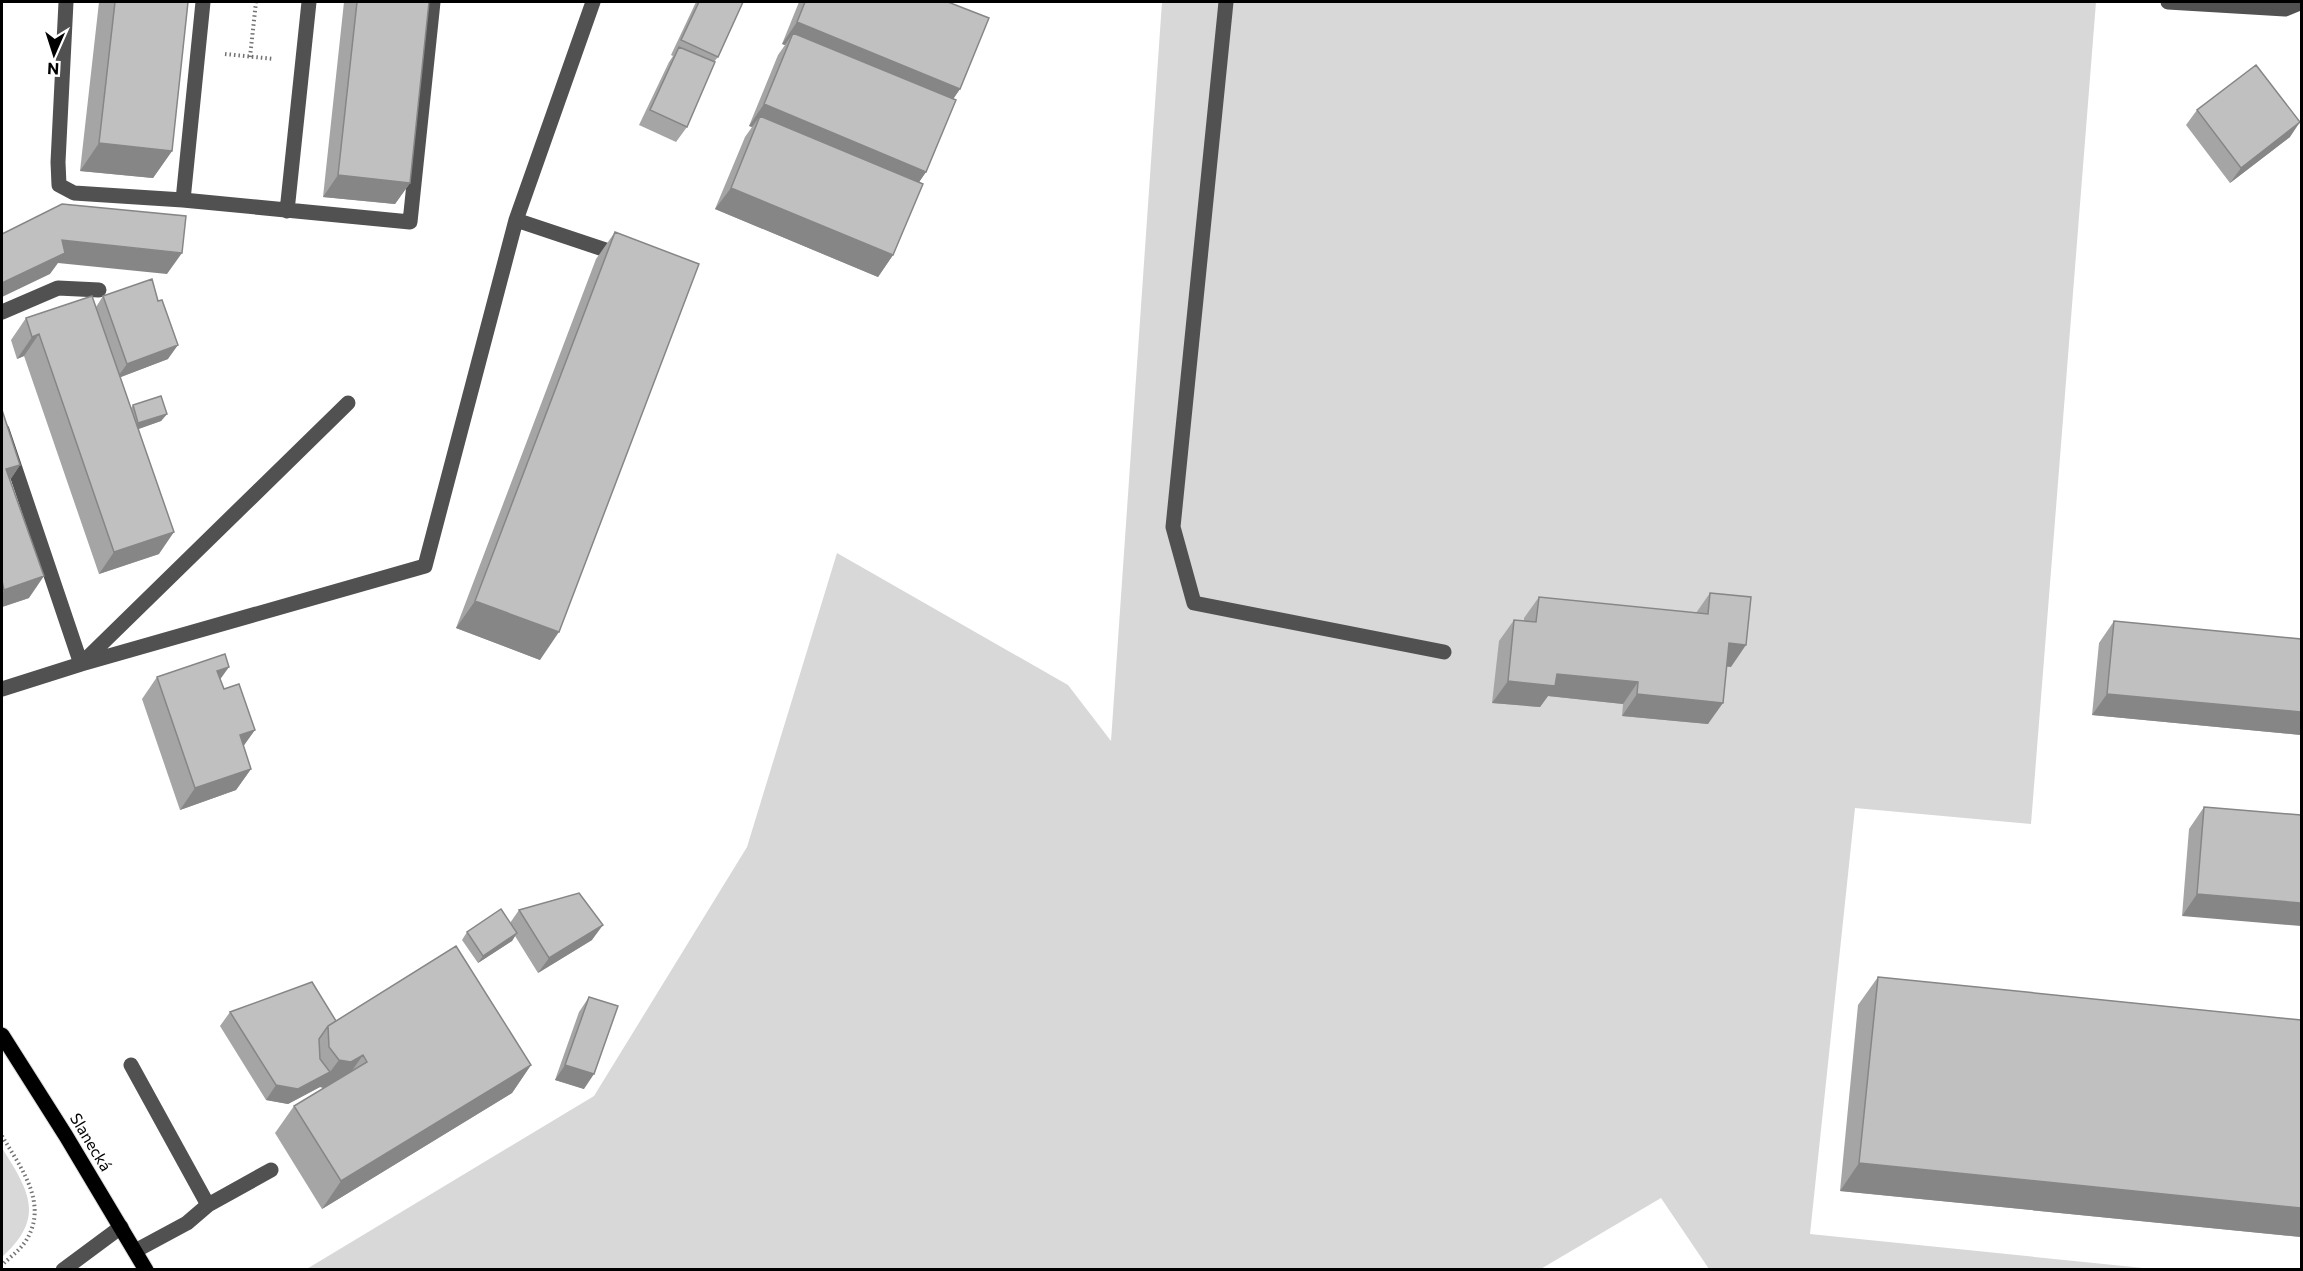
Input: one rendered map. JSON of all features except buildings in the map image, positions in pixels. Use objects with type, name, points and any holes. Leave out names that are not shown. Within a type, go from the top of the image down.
[{"type":"main road","name":"Slanecká","points":[[2,1035],[146,1269]]},
{"type":"street","points":[[66,2],[58,162],[59,185],[74,193],[410,222],[433,2]]},
{"type":"street","points":[[183,201],[203,2]]},
{"type":"street","points":[[287,211],[309,2]]},
{"type":"street","points":[[2,689],[81,664],[425,566],[516,220],[593,2]]},
{"type":"street","points":[[1226,2],[1173,527],[1194,603],[1444,652]]},
{"type":"street","points":[[2168,2],[2280,5],[2301,2]]},
{"type":"street","points":[[2280,5],[2301,11]]},
{"type":"street","points":[[516,220],[622,255]]},
{"type":"street","points":[[2,312],[58,288],[99,290]]},
{"type":"street","points":[[81,664],[348,403]]},
{"type":"street","points":[[2,430],[81,664]]},
{"type":"street","points":[[130,1065],[208,1205]]},
{"type":"street","points":[[135,1251],[187,1223],[208,1205],[271,1170]]},
{"type":"street","points":[[63,1269],[121,1227]]},
{"type":"path","points":[[250,57],[256,2]]},
{"type":"path","points":[[198,51],[303,62]]},
{"type":"path","points":[[2,1136],[29,1180],[35,1209],[32,1227],[25,1243],[2,1265]]},
{"type":"shaded area","points":[[1162,2],[2096,2],[2031,824],[1855,808],[1810,1234],[2153,1269],[1709,1269],[1661,1198],[1539,1270],[305,1270],[594,1096],[747,847],[837,553],[1068,685],[1111,741]]},
{"type":"shaded area","points":[[2,1148],[20,1178],[29,1204],[24,1229],[16,1243],[2,1257]]}]
